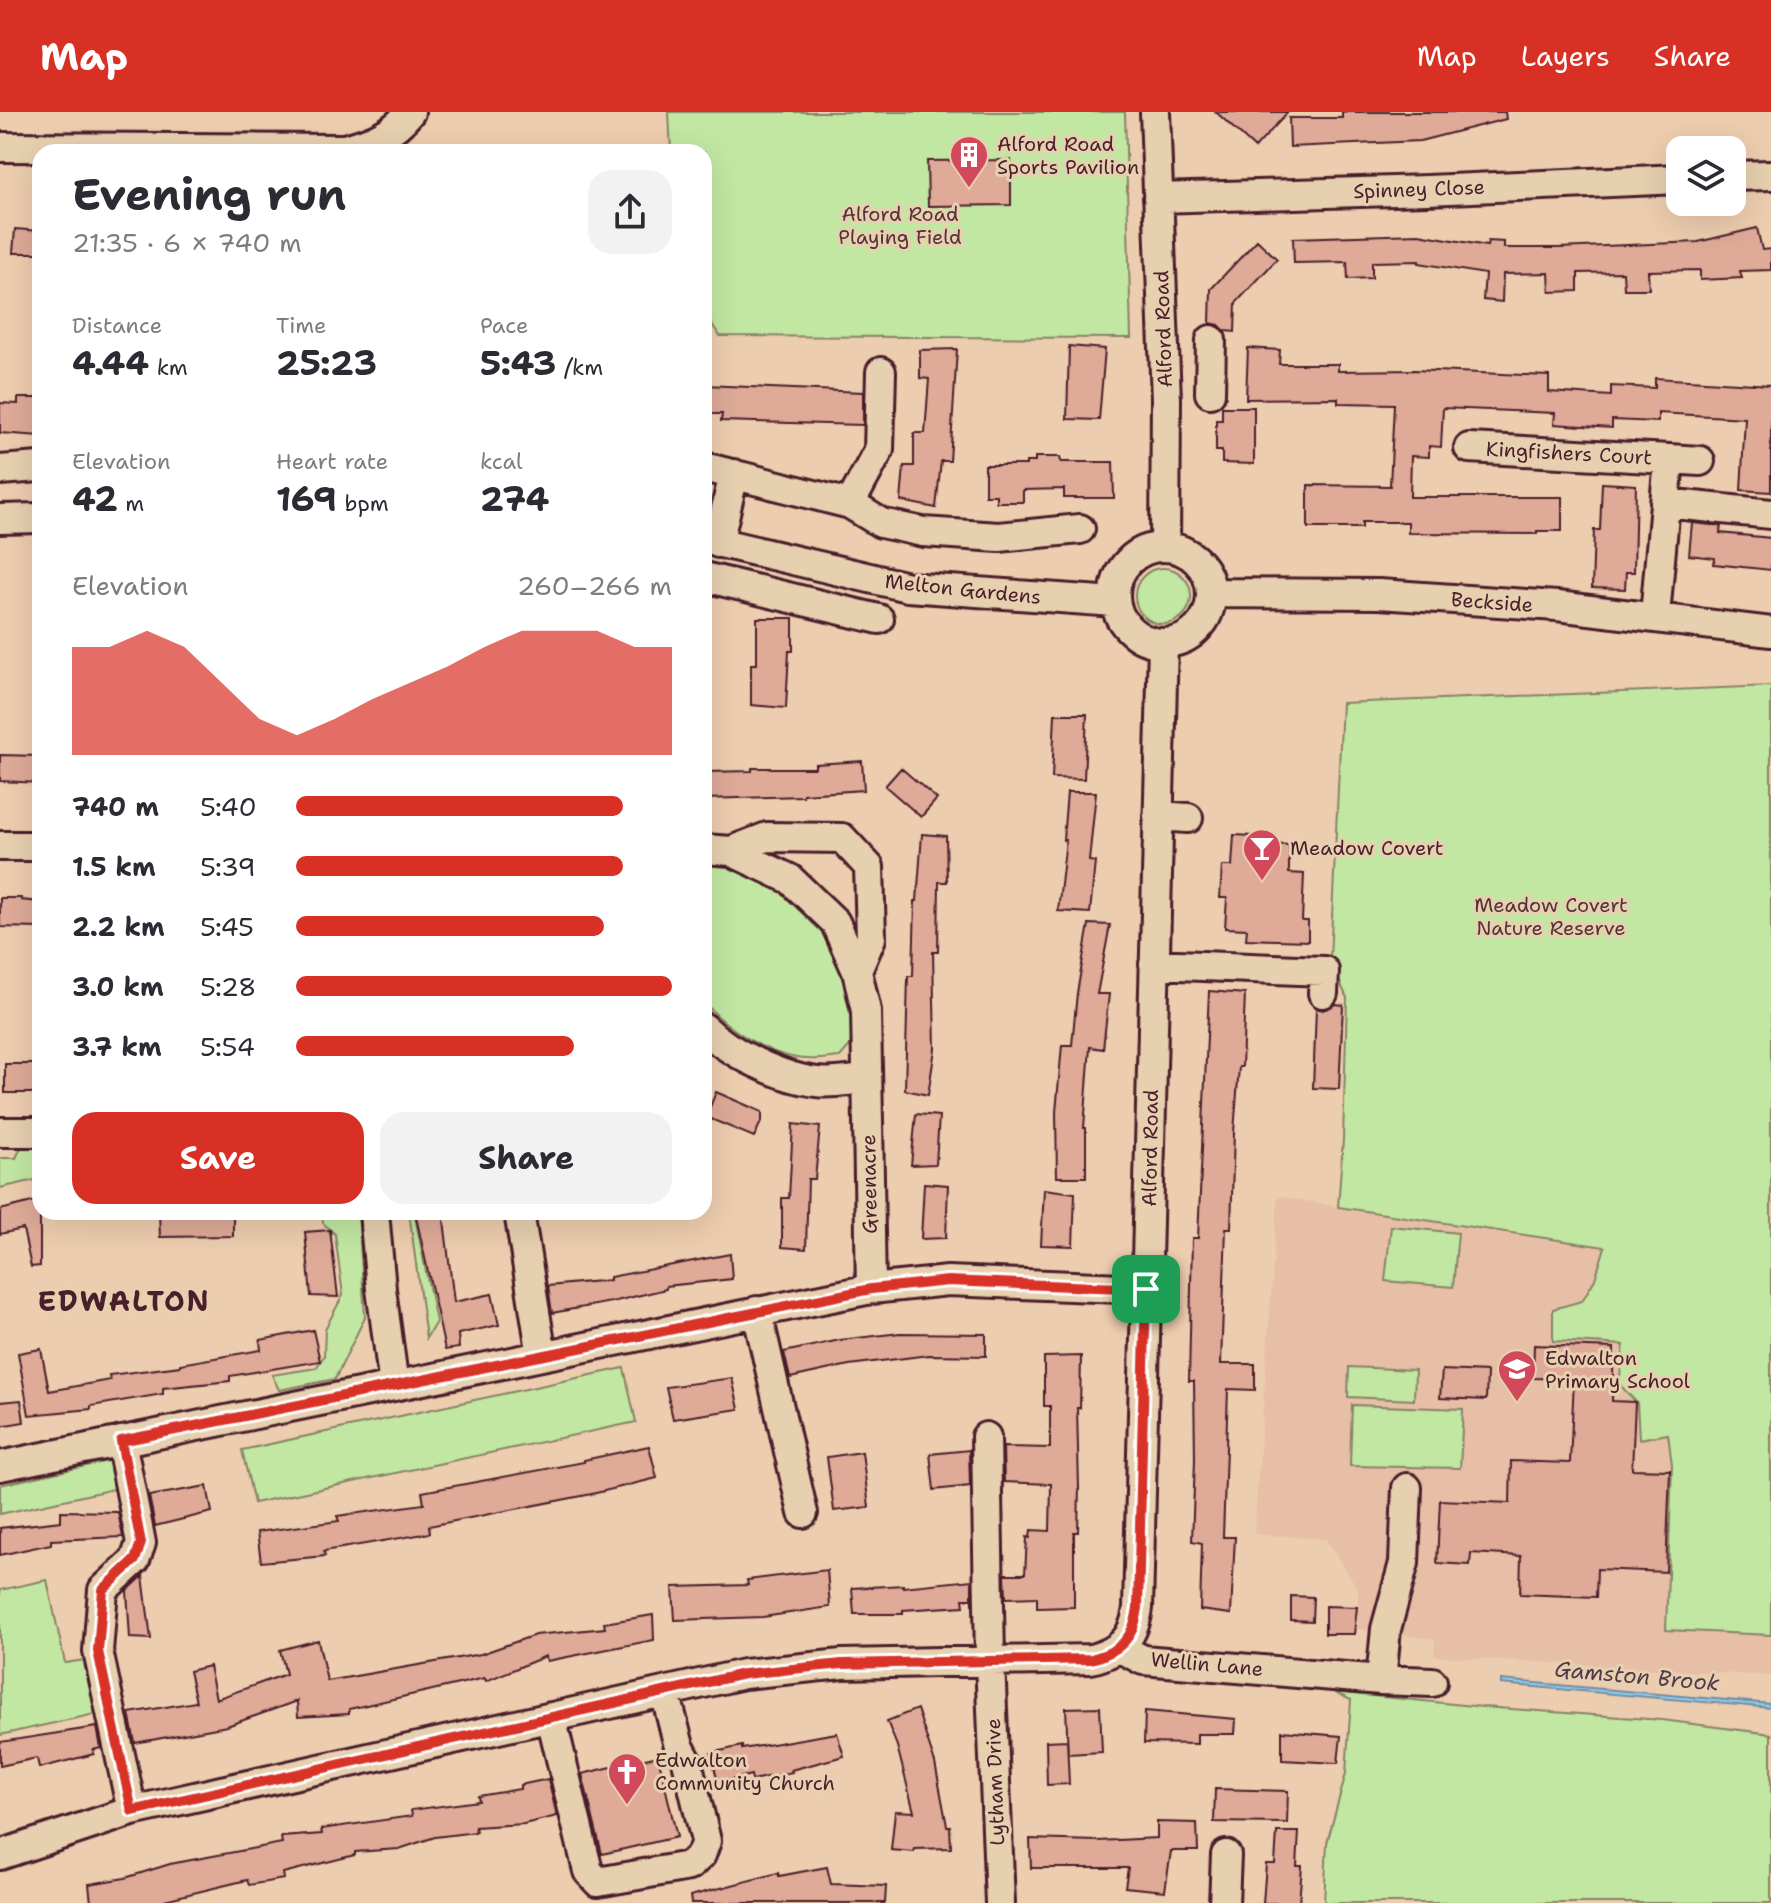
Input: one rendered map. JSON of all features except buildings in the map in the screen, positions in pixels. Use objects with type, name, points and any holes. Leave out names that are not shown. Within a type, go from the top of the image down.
[{"type":"street","points":[[362,144],[389,133],[410,112]]},
{"type":"street","name":"Alford Road","points":[[1155,112],[1164,364],[1165,547]]},
{"type":"street","points":[[0,147],[32,147]]},
{"type":"street","points":[[1746,176],[1771,175]]},
{"type":"street","name":"Spinney Close","points":[[1158,198],[1666,180]]},
{"type":"street","points":[[1164,364],[1210,352],[1210,393]]},
{"type":"street","points":[[850,504],[879,450],[881,372]]},
{"type":"street","name":"Kingfishers Court","points":[[1469,448],[1700,461]]},
{"type":"street","name":"Kingfishers Court","points":[[1655,616],[1669,459]]},
{"type":"street","points":[[0,470],[32,468]]},
{"type":"street","points":[[712,469],[850,504],[881,523],[923,532],[999,537],[1080,529]]},
{"type":"street","name":"Melton Gardens","points":[[712,538],[734,474]]},
{"type":"street","points":[[1665,503],[1771,514]]},
{"type":"street","points":[[0,519],[32,518]]},
{"type":"street","name":"Melton Gardens","points":[[712,541],[908,587],[1115,602]]},
{"type":"street","points":[[1165,547],[1188,554],[1205,570],[1211,593],[1208,612],[1198,628],[1182,640],[1163,643],[1146,640],[1132,632],[1121,618],[1115,602],[1117,582],[1127,563],[1144,551],[1165,547]]},
{"type":"street","name":"Melton Gardens","points":[[712,579],[879,619]]},
{"type":"street","name":"Beckside","points":[[1211,593],[1379,594],[1557,606],[1771,632]]},
{"type":"street","name":"Alford Road","points":[[1120,1648],[1131,1635],[1138,1608],[1163,643]]},
{"type":"street","points":[[1158,816],[1188,818]]},
{"type":"street","name":"Greenacre","points":[[718,850],[767,837],[842,838],[869,867],[871,938],[857,971]]},
{"type":"street","points":[[0,846],[32,846]]},
{"type":"street","name":"Greenacre","points":[[718,850],[790,879],[835,922],[857,971],[866,1011],[871,1289]]},
{"type":"street","points":[[1154,964],[1324,971],[1323,993]]},
{"type":"street","points":[[712,1036],[761,1066],[817,1082],[867,1079]]},
{"type":"street","points":[[0,1132],[32,1132]]},
{"type":"street","points":[[375,1220],[394,1386]]},
{"type":"street","points":[[520,1220],[542,1356]]},
{"type":"street","points":[[0,1466],[871,1289],[948,1281],[1146,1289]]},
{"type":"street","points":[[757,1311],[803,1513]]},
{"type":"street","name":"Lytham Drive","points":[[986,1437],[990,1661],[1000,1903]]},
{"type":"street","points":[[121,1441],[141,1543],[135,1560],[103,1590],[98,1651],[132,1811]]},
{"type":"street","points":[[1381,1680],[1386,1629],[1404,1563],[1407,1488]]},
{"type":"street","points":[[2,1847],[132,1811],[744,1674],[842,1664],[1091,1659],[1120,1648]]},
{"type":"street","name":"Wellin Lane","points":[[1120,1648],[1143,1660],[1432,1682]]},
{"type":"street","points":[[551,1717],[588,1871],[598,1882],[689,1866],[701,1855],[706,1841],[687,1761],[679,1746],[665,1692]]},
{"type":"street","points":[[1224,1903],[1226,1855]]},
{"type":"shaded area","name":"Edwalton Primary School","points":[[1278,1196],[1771,1272],[1771,1676],[1434,1656],[1435,1639],[1358,1629],[1358,1589],[1326,1539],[1254,1534]]},
{"type":"green space","name":"Alford Road Playing Field","points":[[669,112],[1125,112],[1131,338],[720,336],[712,324],[712,144],[671,144]]},
{"type":"green space","points":[[1163,568],[1183,576],[1191,596],[1183,616],[1163,624],[1143,616],[1135,596],[1143,576]]},
{"type":"green space","name":"Meadow Covert Nature Reserve","points":[[1771,686],[1771,1635],[1666,1630],[1672,1465],[1668,1434],[1639,1439],[1637,1403],[1619,1384],[1624,1345],[1553,1341],[1553,1309],[1582,1301],[1595,1279],[1605,1247],[1338,1207],[1347,998],[1330,960],[1342,703]]},
{"type":"green space","points":[[712,861],[750,872],[771,883],[791,897],[824,932],[846,974],[852,1007],[853,1042],[840,1057],[794,1057],[765,1048],[737,1032],[714,1012]]},
{"type":"green space","points":[[25,1139],[32,1139],[32,1181],[0,1188],[0,1158],[16,1158]]},
{"type":"green space","points":[[323,1220],[359,1220],[365,1317],[335,1379],[279,1390],[272,1375],[316,1368],[324,1356],[325,1329],[343,1295],[335,1234]]},
{"type":"green space","points":[[410,1220],[416,1220],[436,1322],[426,1338]]},
{"type":"green space","points":[[1391,1226],[1458,1233],[1453,1287],[1385,1281]]},
{"type":"green space","points":[[1349,1367],[1415,1370],[1414,1400],[1348,1397]]},
{"type":"green space","points":[[624,1368],[636,1422],[254,1503],[242,1450]]},
{"type":"green space","points":[[1352,1405],[1463,1409],[1460,1468],[1350,1466]]},
{"type":"green space","points":[[117,1459],[123,1487],[0,1514],[0,1485]]},
{"type":"green space","points":[[47,1580],[65,1663],[85,1660],[95,1714],[0,1735],[0,1590]]},
{"type":"green space","points":[[1333,1692],[1662,1720],[1771,1734],[1771,1903],[1324,1903],[1327,1843],[1346,1773],[1351,1700]]},
{"type":"water","name":"Gamston Brook","points":[[1501,1680],[1771,1704],[1771,1708],[1501,1684]]},
{"type":"place","name":"Alford Road Sports Pavilion","points":[[969,189]]},
{"type":"place","name":"Meadow Covert","points":[[1262,882]]},
{"type":"place","name":"Edwalton Primary School","points":[[1517,1403]]},
{"type":"place","name":"Edwalton Community Church","points":[[627,1806]]},
{"type":"district","name":"EDWALTON","points":[[124,1301]]},
{"type":"route","points":[[948,1281],[1146,1289],[1138,1608],[1131,1635],[1120,1648],[1107,1655],[1091,1659],[842,1664],[744,1674],[132,1811],[98,1651],[103,1590],[135,1560],[141,1543],[121,1441],[871,1289],[948,1281]]}]
